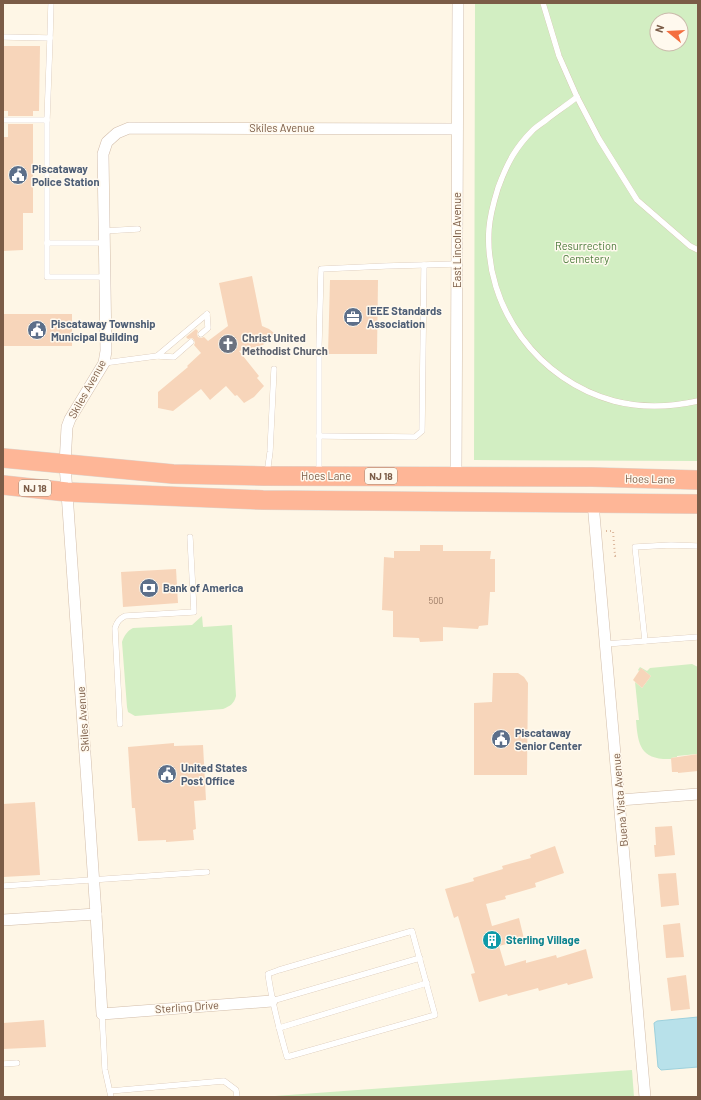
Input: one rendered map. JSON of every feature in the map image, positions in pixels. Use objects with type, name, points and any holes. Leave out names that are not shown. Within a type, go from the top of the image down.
[{"type":"highway","name":"Hoes Lane","points":[[3,458],[172,474],[267,476],[592,477],[698,480]]},
{"type":"highway","name":"NJ 18","points":[[3,485],[67,492],[263,500],[698,504]]},
{"type":"street","name":"East Lincoln Avenue","points":[[456,476],[458,3]]},
{"type":"street","name":"Skiles Avenue","points":[[102,1014],[65,464],[67,426],[104,363],[106,351],[103,154],[107,142],[117,133],[129,128],[457,129]]},
{"type":"street","name":"Buena Vista Avenue","points":[[593,503],[645,1097]]},
{"type":"street","points":[[620,800],[698,794]]},
{"type":"street","points":[[3,920],[96,914]]},
{"type":"street","name":"Sterling Drive","points":[[102,1014],[272,1001]]},
{"type":"lane","points":[[51,3],[47,120],[47,277],[105,277]]},
{"type":"lane","points":[[543,3],[559,56],[577,97],[599,139],[637,200],[690,246],[698,250]]},
{"type":"lane","points":[[3,37],[50,38]]},
{"type":"lane","points":[[577,97],[532,131],[513,155],[506,169],[492,211],[489,229],[490,259],[497,290],[510,321],[530,348],[565,378],[589,392],[614,401],[644,406],[683,404],[698,401]]},
{"type":"lane","points":[[3,120],[47,120]]},
{"type":"lane","points":[[104,231],[138,230]]},
{"type":"lane","points":[[47,243],[104,242]]},
{"type":"lane","points":[[319,476],[319,344],[321,269],[457,264]]},
{"type":"lane","points":[[319,436],[415,437],[422,431],[424,265]]},
{"type":"lane","points":[[157,356],[206,314],[208,328],[201,334]]},
{"type":"lane","points":[[104,363],[157,356],[174,357],[191,342]]},
{"type":"lane","points":[[267,476],[270,452],[274,369]]},
{"type":"lane","points":[[120,724],[116,623],[125,616],[194,612],[190,537]]},
{"type":"lane","points":[[644,641],[635,547],[671,545],[698,546]]},
{"type":"lane","points":[[606,644],[698,637]]},
{"type":"lane","points":[[3,886],[207,872]]},
{"type":"lane","points":[[412,931],[427,983],[435,1015],[287,1057],[272,1001],[268,974],[347,949],[412,931]]},
{"type":"lane","points":[[272,1001],[420,958]]},
{"type":"lane","points":[[279,1028],[427,983]]},
{"type":"lane","points":[[102,1014],[106,1070],[111,1097]]},
{"type":"lane","points":[[3,1064],[18,1063]]},
{"type":"lane","points":[[110,1090],[224,1081],[236,1090],[237,1097]]},
{"type":"path","points":[[606,531],[613,531],[615,556],[618,555]]},
{"type":"green space","name":"Resurrection Cemetery","points":[[475,3],[698,3],[698,461],[474,460]]},
{"type":"green space","points":[[202,616],[203,627],[232,625],[236,696],[233,703],[223,709],[135,716],[128,712],[122,642],[126,634],[133,628],[192,625]]},
{"type":"green space","points":[[692,664],[698,667],[698,756],[697,754],[677,756],[671,759],[653,757],[643,750],[638,737],[636,720],[639,720],[635,682],[642,688],[651,676],[642,669],[639,671],[638,670],[640,667],[647,671],[650,668]]},
{"type":"green space","points":[[632,1070],[634,1097],[261,1097]]},
{"type":"water","points":[[698,1017],[698,1067],[661,1070],[658,1067],[654,1023],[657,1021]]},
{"type":"building","points":[[3,46],[40,46],[39,111],[33,111],[33,116],[8,116],[8,111],[3,111]]},
{"type":"building","name":"Piscataway Police Station","points":[[8,124],[33,124],[33,213],[23,213],[23,250],[3,251],[3,137],[8,137]]},
{"type":"building","name":"Christ United Methodist Church","points":[[252,276],[262,326],[274,333],[263,345],[239,351],[259,376],[257,378],[264,386],[254,397],[244,403],[226,386],[210,400],[201,389],[173,411],[158,408],[158,392],[188,367],[187,366],[201,353],[194,345],[194,340],[186,337],[196,329],[198,331],[198,337],[204,337],[208,341],[228,326],[219,283]]},
{"type":"building","name":"IEEE Standards Association","points":[[330,280],[378,280],[377,354],[328,354]]},
{"type":"building","name":"Piscataway Township Municipal Building","points":[[3,314],[72,314],[72,346],[3,346]]},
{"type":"building","points":[[420,545],[443,545],[443,551],[491,551],[490,559],[495,559],[495,592],[490,592],[488,625],[479,626],[478,629],[443,627],[443,641],[420,642],[419,638],[393,637],[393,611],[382,610],[384,557],[394,558],[394,551],[420,551]]},
{"type":"building","name":"Bank of America","points":[[176,569],[178,603],[123,607],[121,572]]},
{"type":"building","points":[[641,668],[651,676],[642,688],[633,680]]},
{"type":"building","name":"Piscataway Senior Center","points":[[493,673],[518,673],[524,677],[528,683],[527,775],[474,775],[474,703],[492,702]]},
{"type":"building","name":"United States Post Office","points":[[174,743],[174,746],[203,745],[206,800],[194,801],[196,829],[193,830],[194,840],[166,842],[166,840],[138,841],[135,808],[132,808],[128,747]]},
{"type":"building","points":[[698,754],[698,771],[678,773],[672,772],[671,758]]},
{"type":"building","points":[[35,802],[40,875],[3,877],[3,804]]},
{"type":"building","points":[[672,826],[675,855],[655,857],[655,827]]},
{"type":"building","name":"Sterling Village","points":[[555,846],[564,873],[535,883],[536,887],[505,896],[506,899],[486,904],[492,926],[519,918],[524,939],[499,946],[505,966],[526,960],[526,963],[556,955],[557,958],[586,949],[593,978],[568,985],[567,983],[539,991],[538,988],[508,996],[507,994],[479,1002],[471,974],[475,973],[458,916],[454,918],[445,889],[474,881],[473,878],[503,869],[502,866],[531,858],[530,855]]},
{"type":"building","points":[[676,873],[679,905],[661,907],[658,874]]},
{"type":"building","points":[[680,923],[684,957],[666,958],[663,925]]},
{"type":"building","points":[[686,975],[690,1009],[671,1011],[667,978]]},
{"type":"building","points":[[44,1020],[46,1047],[3,1049],[3,1023]]},
{"type":"place","name":"Piscataway Police Station","points":[[18,175]]},
{"type":"place","name":"IEEE Standards Association","points":[[353,317]]},
{"type":"place","name":"Piscataway Township Municipal Building","points":[[37,330]]},
{"type":"place","name":"Christ United Methodist Church","points":[[228,344]]},
{"type":"place","name":"Bank of America","points":[[149,588]]},
{"type":"place","name":"Piscataway Senior Center","points":[[501,739]]},
{"type":"place","name":"United States Post Office","points":[[167,774]]},
{"type":"place","name":"Sterling Village","points":[[492,940]]}]
